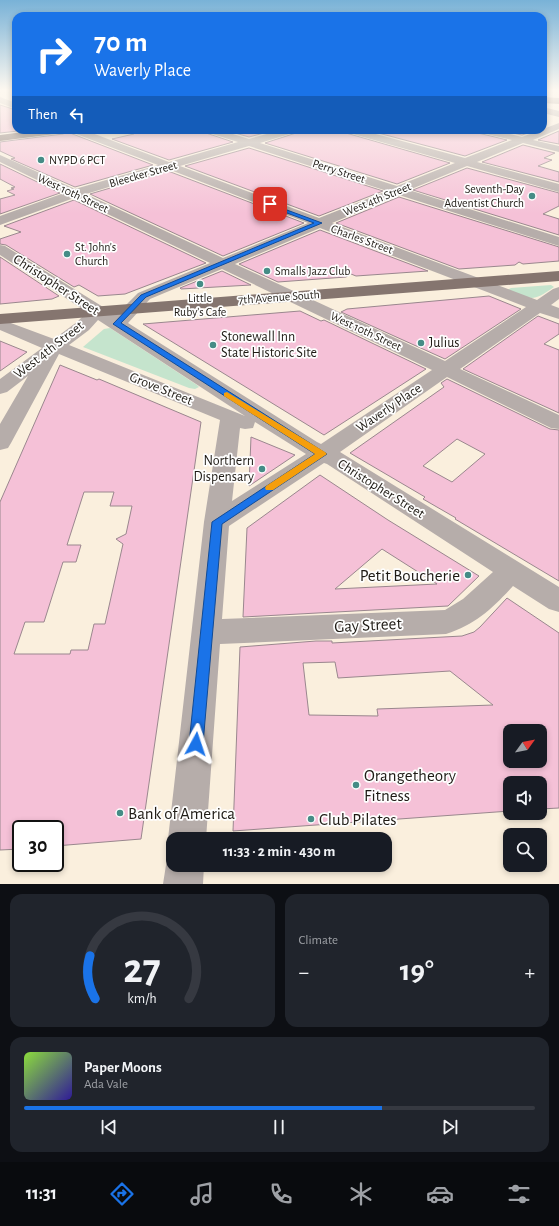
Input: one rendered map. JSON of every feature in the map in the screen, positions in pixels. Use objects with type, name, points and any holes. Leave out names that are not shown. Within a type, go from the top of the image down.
[{"type":"main road","points":[[0,138],[31,134]]},
{"type":"main road","name":"7th Avenue South","points":[[0,319],[559,276]]},
{"type":"street","name":"Charles Street","points":[[85,134],[559,314]]},
{"type":"street","name":"Perry Street","points":[[222,134],[559,242]]},
{"type":"street","name":"Bleecker Street","points":[[0,216],[279,134]]},
{"type":"street","points":[[364,134],[559,188]]},
{"type":"street","points":[[498,134],[559,149]]},
{"type":"street","name":"West 4th Street","points":[[117,324],[144,296],[466,162],[538,134]]},
{"type":"street","name":"West 10th Street","points":[[0,158],[559,423]]},
{"type":"street","name":"Bleecker Street","points":[[0,221],[41,205]]},
{"type":"street","name":"Christopher Street","points":[[0,249],[322,454],[335,460],[559,601]]},
{"type":"street","name":"Waverly Place","points":[[217,522],[322,454],[559,292]]},
{"type":"street","name":"West 4th Street","points":[[0,388],[83,326],[97,311]]},
{"type":"street","name":"Grove Street","points":[[0,324],[322,454]]},
{"type":"street","points":[[0,444],[55,347]]},
{"type":"street","points":[[188,832],[217,522],[231,418]]},
{"type":"street","name":"Gay Street","points":[[206,632],[446,622],[459,618],[468,613],[511,571]]},
{"type":"street","points":[[183,884],[184,872]]},
{"type":"green space","points":[[551,285],[554,287],[536,297],[531,298],[507,290],[511,288]]},
{"type":"green space","points":[[110,328],[199,387],[195,389],[189,388],[83,347],[104,329]]},
{"type":"building","points":[[0,131],[12,131],[12,132],[0,133]]},
{"type":"building","points":[[558,131],[559,131],[559,144],[538,140]]},
{"type":"building","points":[[73,134],[153,165],[75,187],[11,159],[15,158],[0,151],[0,142]]},
{"type":"building","points":[[134,134],[209,134],[233,142],[169,160],[112,139]]},
{"type":"building","points":[[239,134],[260,134],[249,137]]},
{"type":"building","points":[[293,134],[349,134],[450,163],[397,184],[265,143]]},
{"type":"building","points":[[382,134],[482,134],[507,140],[465,156]]},
{"type":"building","points":[[523,145],[555,153],[544,158],[552,160],[538,166],[559,172],[559,182],[482,162]]},
{"type":"building","points":[[249,148],[383,191],[319,216],[185,166]]},
{"type":"building","points":[[0,164],[60,193],[0,214],[0,199],[15,195],[7,191],[14,189],[11,188],[15,187],[0,179]]},
{"type":"building","points":[[467,168],[559,193],[559,206],[543,214],[559,219],[559,235],[413,190]]},
{"type":"building","points":[[168,171],[304,223],[223,256],[90,194]]},
{"type":"building","points":[[399,197],[559,247],[559,261],[523,264],[519,262],[515,265],[459,269],[336,223]]},
{"type":"building","points":[[74,200],[206,263],[125,294],[98,296],[79,285],[74,287],[6,245],[0,244],[0,239],[21,232],[4,226]]},
{"type":"building","points":[[320,230],[428,271],[356,276],[351,274],[346,277],[278,282],[239,264]]},
{"type":"building","points":[[0,257],[59,296],[52,299],[0,304]]},
{"type":"building","points":[[222,271],[251,285],[180,288]]},
{"type":"building","points":[[489,296],[521,309],[445,359],[341,312],[347,309]]},
{"type":"building","points":[[300,311],[321,321],[324,320],[426,369],[324,435],[143,324]]},
{"type":"building","points":[[538,316],[559,324],[559,334],[544,344],[559,350],[559,413],[463,369]]},
{"type":"building","points":[[0,341],[27,352],[0,371]]},
{"type":"building","points":[[60,365],[97,380],[99,379],[201,422],[141,839],[64,845],[64,820],[12,820],[12,849],[0,850],[0,502]],"holes":[[[84,492],[114,492],[110,506],[132,506],[126,534],[116,539],[123,544],[105,624],[94,624],[88,650],[71,650],[70,654],[14,654],[25,622],[44,622],[63,562],[76,562],[81,545],[67,545]]]},
{"type":"building","points":[[447,379],[550,429],[559,430],[559,581],[423,499],[425,497],[350,453],[444,387],[441,383]],"holes":[[[457,439],[485,454],[452,482],[423,466]]]},
{"type":"building","name":"Northern Dispensary","points":[[251,437],[295,455],[249,486]]},
{"type":"building","points":[[320,475],[388,520],[479,576],[448,606],[243,617],[247,528]],"holes":[[[382,549],[437,584],[335,589]]]},
{"type":"building","points":[[507,598],[559,633],[559,808],[547,809],[547,776],[503,776],[503,812],[233,831],[240,647],[316,641],[332,641],[332,643],[462,636],[474,632]],"holes":[[[335,662],[338,678],[450,671],[493,705],[377,709],[378,716],[309,715],[303,663]]]},
{"type":"slow traffic","points":[[227,395],[322,454],[270,488]]},
{"type":"place","name":"NYPD 6 PCT","points":[[41,160]]},
{"type":"place","name":"Seventh-Day Adventist Church","points":[[532,196]]},
{"type":"place","name":"St. John’s Church","points":[[67,254]]},
{"type":"place","name":"Smalls Jazz Club","points":[[267,271]]},
{"type":"place","name":"Little Ruby’s Cafe","points":[[200,284]]},
{"type":"place","name":"Julius","points":[[421,343]]},
{"type":"place","name":"Stonewall Inn State Historic Site","points":[[213,345]]},
{"type":"place","name":"Northern Dispensary","points":[[262,469]]},
{"type":"place","name":"Petit Boucherie","points":[[468,575]]},
{"type":"place","name":"Orangetheory Fitness","points":[[356,785]]},
{"type":"place","name":"Bank of America","points":[[120,813]]},
{"type":"place","name":"Club Pilates","points":[[311,819]]},
{"type":"route","points":[[196,744],[217,522],[322,454],[117,324],[144,296],[319,223],[270,204]]}]
